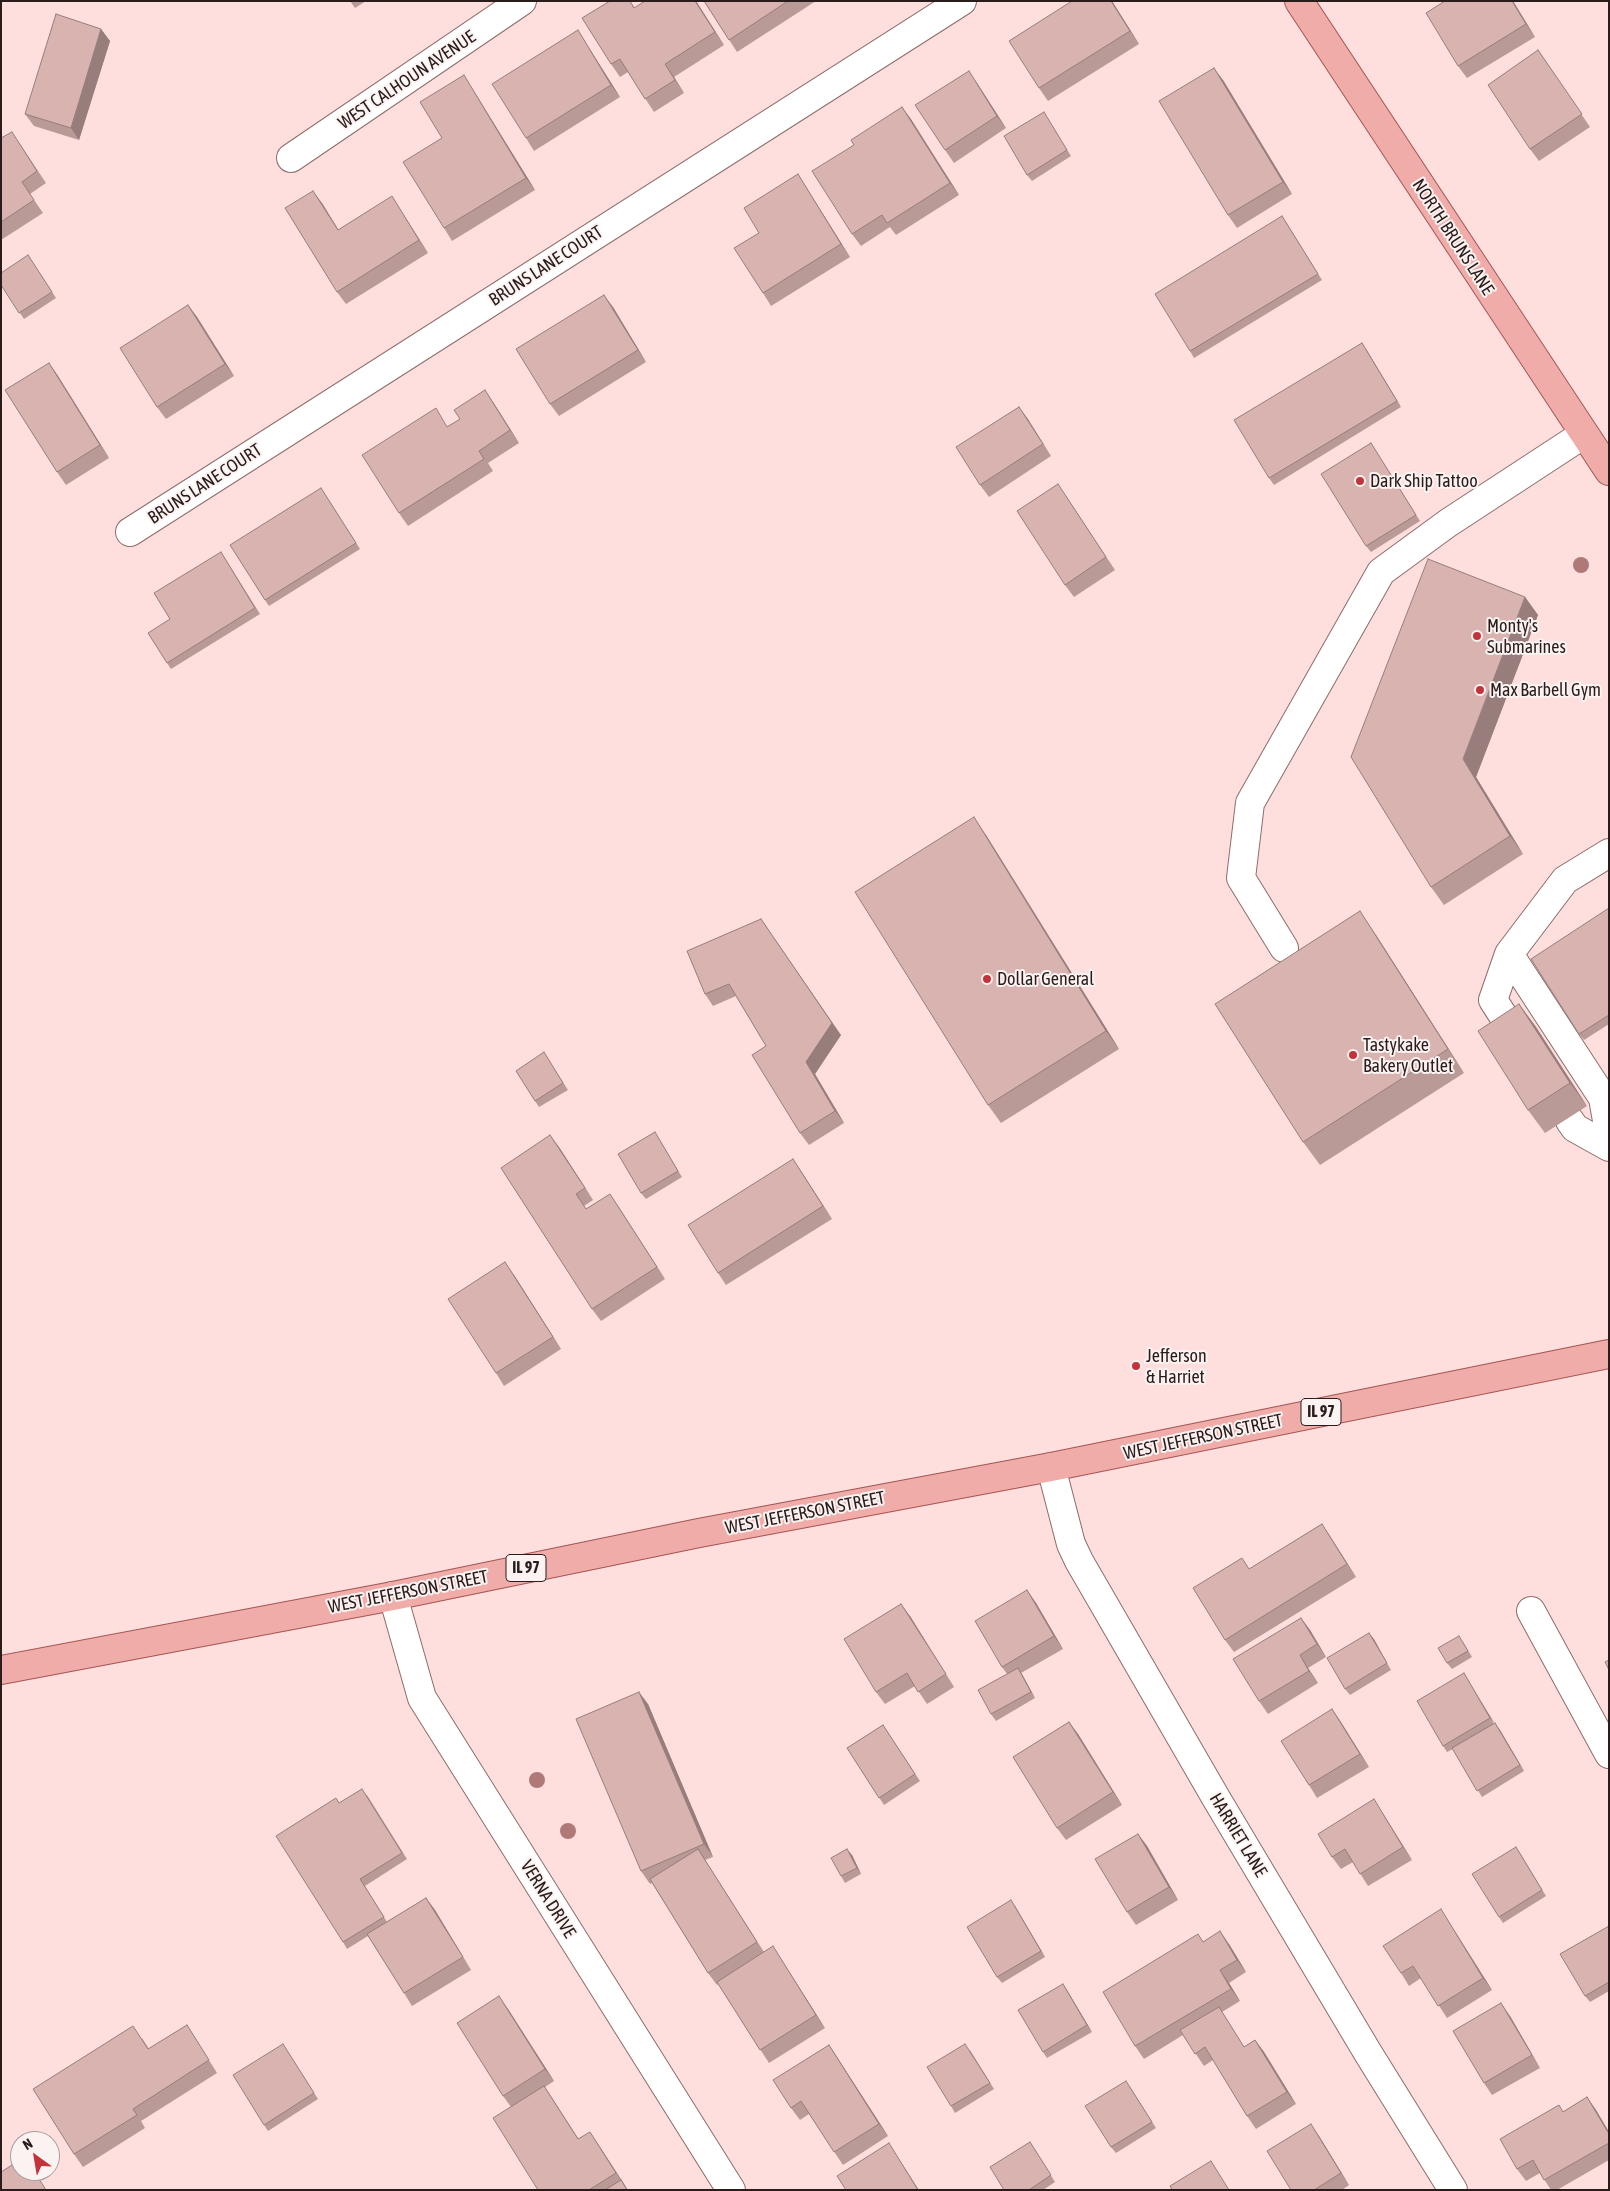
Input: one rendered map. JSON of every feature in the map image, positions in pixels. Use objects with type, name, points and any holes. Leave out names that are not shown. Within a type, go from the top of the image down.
[{"type":"main road","name":"NORTH BRUNS LANE","points":[[1299,1],[1609,471]]},
{"type":"main road","name":"WEST JEFFERSON STREET","points":[[1,1670],[393,1596],[698,1533],[1051,1467],[1609,1354]]},
{"type":"street","name":"WEST CALHOUN AVENUE","points":[[291,158],[522,1]]},
{"type":"street","name":"BRUNS LANE COURT","points":[[130,532],[962,1]]},
{"type":"street","points":[[1284,948],[1241,878],[1250,803],[1381,572],[1448,523],[1584,434]]},
{"type":"street","points":[[1515,1034],[1493,1000],[1509,954],[1565,880],[1609,853]]},
{"type":"street","points":[[1509,954],[1606,1097],[1609,1132]]},
{"type":"street","points":[[1570,1121],[1574,1128],[1609,1146]]},
{"type":"street","name":"HARRIET LANE","points":[[1051,1467],[1071,1544],[1079,1561],[1221,1807],[1368,2053],[1453,2190]]},
{"type":"street","name":"VERNA DRIVE","points":[[393,1596],[422,1698],[731,2190]]},
{"type":"street","points":[[1531,1611],[1609,1754]]},
{"type":"building","points":[[610,1],[630,1],[634,8],[645,1],[695,1],[715,32],[665,64],[675,80],[645,99],[620,59],[611,64],[582,18]]},
{"type":"building","points":[[704,1],[788,1],[729,40]]},
{"type":"building","points":[[1072,1],[1111,1],[1130,31],[1039,88],[1009,41]]},
{"type":"building","points":[[1445,1],[1512,1],[1526,24],[1458,66],[1426,13]]},
{"type":"building","points":[[56,14],[101,29],[71,128],[25,114]]},
{"type":"building","points":[[578,30],[611,85],[526,138],[492,84]]},
{"type":"building","points":[[1538,50],[1582,114],[1530,149],[1488,85]]},
{"type":"building","points":[[1214,68],[1283,182],[1228,215],[1159,101]]},
{"type":"building","points":[[969,71],[997,116],[945,150],[915,105]]},
{"type":"building","points":[[464,75],[526,178],[444,228],[403,162],[442,138],[420,102]]},
{"type":"building","points":[[902,107],[950,183],[887,223],[882,215],[852,234],[812,171],[854,145],[851,140]]},
{"type":"building","points":[[1044,112],[1067,150],[1027,175],[1004,136]]},
{"type":"building","points":[[12,132],[37,171],[22,182],[34,200],[1,222],[1,138]]},
{"type":"building","points":[[798,174],[841,244],[763,293],[734,248],[759,233],[744,208]]},
{"type":"building","points":[[313,191],[338,230],[392,196],[419,240],[337,292],[285,208]]},
{"type":"building","points":[[1282,216],[1318,274],[1190,351],[1155,294]]},
{"type":"building","points":[[28,255],[52,292],[19,313],[1,285],[1,273]]},
{"type":"building","points":[[604,295],[638,350],[550,404],[516,349]]},
{"type":"building","points":[[188,305],[225,364],[157,407],[120,348]]},
{"type":"building","points":[[1362,343],[1397,401],[1269,478],[1234,420]]},
{"type":"building","points":[[49,363],[100,445],[57,472],[5,390]]},
{"type":"building","points":[[485,390],[510,430],[479,451],[484,459],[399,513],[362,455],[436,408],[447,427],[460,419],[454,410]]},
{"type":"building","points":[[1019,407],[1043,444],[980,485],[956,447]]},
{"type":"building","points":[[1371,443],[1416,515],[1366,546],[1321,474]]},
{"type":"building","points":[[1058,484],[1106,557],[1065,585],[1017,511]]},
{"type":"building","points":[[321,488],[356,543],[265,600],[230,545]]},
{"type":"building","points":[[221,552],[255,608],[167,663],[148,633],[170,619],[154,593]]},
{"type":"building","points":[[1428,559],[1525,597],[1463,759],[1510,836],[1431,887],[1351,757]]},
{"type":"building","points":[[974,817],[1106,1031],[988,1105],[855,892]]},
{"type":"building","points":[[1609,908],[1609,1015],[1579,1034],[1531,959]]},
{"type":"building","points":[[1360,911],[1448,1049],[1303,1142],[1215,1004]]},
{"type":"building","points":[[761,919],[832,1023],[806,1062],[835,1111],[800,1133],[752,1055],[766,1046],[729,984],[705,994],[687,951]]},
{"type":"building","points":[[1519,1004],[1570,1083],[1528,1110],[1478,1031]]},
{"type":"building","points":[[544,1052],[563,1083],[535,1101],[516,1071]]},
{"type":"building","points":[[655,1132],[678,1171],[641,1193],[618,1154]]},
{"type":"building","points":[[550,1135],[585,1188],[576,1194],[586,1209],[610,1194],[657,1267],[592,1309],[501,1168]]},
{"type":"building","points":[[793,1159],[823,1206],[718,1273],[688,1225]]},
{"type":"building","points":[[505,1262],[553,1337],[496,1373],[448,1299]]},
{"type":"building","points":[[1322,1524],[1347,1564],[1225,1640],[1193,1588],[1242,1558],[1249,1569]]},
{"type":"building","points":[[1027,1590],[1054,1636],[1002,1667],[975,1621]]},
{"type":"building","points":[[901,1604],[946,1674],[918,1692],[907,1673],[876,1692],[844,1639]]},
{"type":"building","points":[[1301,1618],[1317,1644],[1300,1655],[1309,1671],[1259,1701],[1233,1659]]},
{"type":"building","points":[[1369,1633],[1387,1663],[1345,1689],[1327,1658]]},
{"type":"building","points":[[1459,1636],[1468,1651],[1447,1663],[1438,1648]]},
{"type":"building","points":[[1609,1660],[1609,1670],[1605,1662]]},
{"type":"building","points":[[1018,1668],[1031,1692],[991,1714],[978,1690]]},
{"type":"building","points":[[1464,1673],[1490,1718],[1443,1746],[1417,1701]]},
{"type":"building","points":[[639,1692],[704,1844],[641,1871],[576,1719]]},
{"type":"building","points":[[1332,1709],[1360,1754],[1309,1785],[1281,1741]]},
{"type":"building","points":[[1069,1722],[1113,1792],[1057,1828],[1013,1757]]},
{"type":"building","points":[[1495,1723],[1520,1765],[1477,1791],[1452,1748]]},
{"type":"building","points":[[883,1725],[915,1774],[879,1798],[847,1748]]},
{"type":"building","points":[[362,1789],[402,1853],[360,1879],[384,1917],[343,1942],[276,1836],[336,1798],[339,1803]]},
{"type":"building","points":[[1374,1799],[1403,1847],[1360,1874],[1345,1849],[1332,1857],[1318,1834]]},
{"type":"building","points":[[1138,1834],[1169,1887],[1127,1912],[1095,1859]]},
{"type":"building","points":[[1516,1847],[1542,1890],[1499,1917],[1472,1874]]},
{"type":"building","points":[[698,1849],[757,1942],[708,1973],[650,1879]]},
{"type":"building","points":[[847,1849],[857,1868],[841,1876],[831,1858]]},
{"type":"building","points":[[426,1898],[463,1957],[404,1993],[367,1934]]},
{"type":"building","points":[[1011,1900],[1041,1951],[997,1977],[967,1927]]},
{"type":"building","points":[[1441,1909],[1483,1978],[1438,2006],[1413,1966],[1401,1973],[1383,1946]]},
{"type":"building","points":[[1609,1926],[1609,1982],[1585,1996],[1560,1954]]},
{"type":"building","points":[[1220,1931],[1237,1960],[1220,1970],[1231,1989],[1135,2046],[1103,1992],[1198,1934],[1203,1942]]},
{"type":"building","points":[[773,1946],[816,2015],[760,2050],[717,1982]]},
{"type":"building","points":[[1063,1984],[1087,2025],[1043,2052],[1018,2010]]},
{"type":"building","points":[[499,1996],[545,2069],[503,2096],[457,2023]]},
{"type":"building","points":[[1501,2003],[1532,2055],[1484,2083],[1453,2031]]},
{"type":"building","points":[[1219,2007],[1244,2047],[1255,2040],[1287,2092],[1247,2116],[1205,2047],[1195,2054],[1180,2030]]},
{"type":"building","points":[[187,2025],[209,2060],[133,2109],[137,2115],[74,2154],[33,2089],[133,2026],[148,2049]]},
{"type":"building","points":[[283,2044],[314,2093],[264,2125],[233,2075]]},
{"type":"building","points":[[965,2044],[990,2083],[951,2106],[927,2067]]},
{"type":"building","points":[[829,2045],[879,2124],[834,2152],[801,2101],[791,2108],[773,2080]]},
{"type":"building","points":[[1126,2081],[1152,2122],[1111,2147],[1085,2106]]},
{"type":"building","points":[[544,2086],[578,2139],[590,2132],[616,2173],[589,2190],[538,2190],[493,2118]]},
{"type":"building","points":[[1587,2097],[1609,2134],[1609,2143],[1544,2180],[1533,2160],[1517,2169],[1500,2139],[1559,2105],[1563,2112]]},
{"type":"building","points":[[1311,2124],[1341,2173],[1314,2190],[1291,2190],[1267,2151]]},
{"type":"building","points":[[1030,2142],[1051,2175],[1029,2190],[1004,2190],[990,2167]]},
{"type":"building","points":[[889,2143],[918,2190],[846,2190],[837,2176]]},
{"type":"building","points":[[1211,2161],[1229,2190],[1172,2190],[1170,2186]]},
{"type":"building","points":[[10,2166],[10,2181],[40,2181],[46,2190],[1,2190],[1,2172]]},
{"type":"building","points":[[621,2180],[627,2190],[605,2190]]},
{"type":"place","name":"Dark Ship Tattoo","points":[[1360,481]]},
{"type":"place","name":"Monty's Submarines","points":[[1477,636]]},
{"type":"place","name":"Max Barbell Gym","points":[[1480,690]]},
{"type":"place","name":"Dollar General","points":[[987,979]]},
{"type":"place","name":"Tastykake Bakery Outlet","points":[[1353,1055]]},
{"type":"place","name":"Jefferson & Harriet","points":[[1136,1366]]}]
